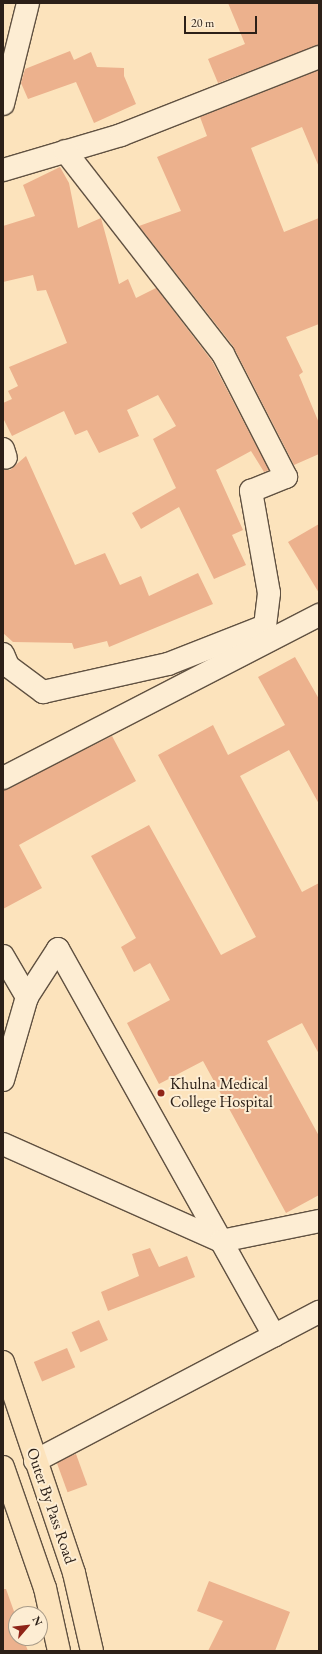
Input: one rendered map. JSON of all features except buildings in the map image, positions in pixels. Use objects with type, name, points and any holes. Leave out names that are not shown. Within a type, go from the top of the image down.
[{"type":"main road","name":"Outer By Pass Road","points":[[3,1362],[74,1574],[92,1651]]},
{"type":"main road","name":"Outer By Pass Road","points":[[3,1467],[45,1588],[59,1651]]},
{"type":"street","points":[[3,104],[28,3]]},
{"type":"street","points":[[3,170],[121,135],[319,56]]},
{"type":"street","points":[[3,654],[8,666],[43,692],[168,664],[265,626],[269,593],[251,492],[286,477],[223,354],[65,151]]},
{"type":"street","points":[[3,778],[319,615]]},
{"type":"street","points":[[3,1080],[27,997],[58,949],[274,1336]]},
{"type":"street","points":[[3,956],[27,997]]},
{"type":"street","points":[[3,1144],[221,1241],[319,1221]]},
{"type":"street","points":[[35,1461],[319,1312]]},
{"type":"place","name":"Khulna Medical College Hospital","points":[[161,1093]]}]
